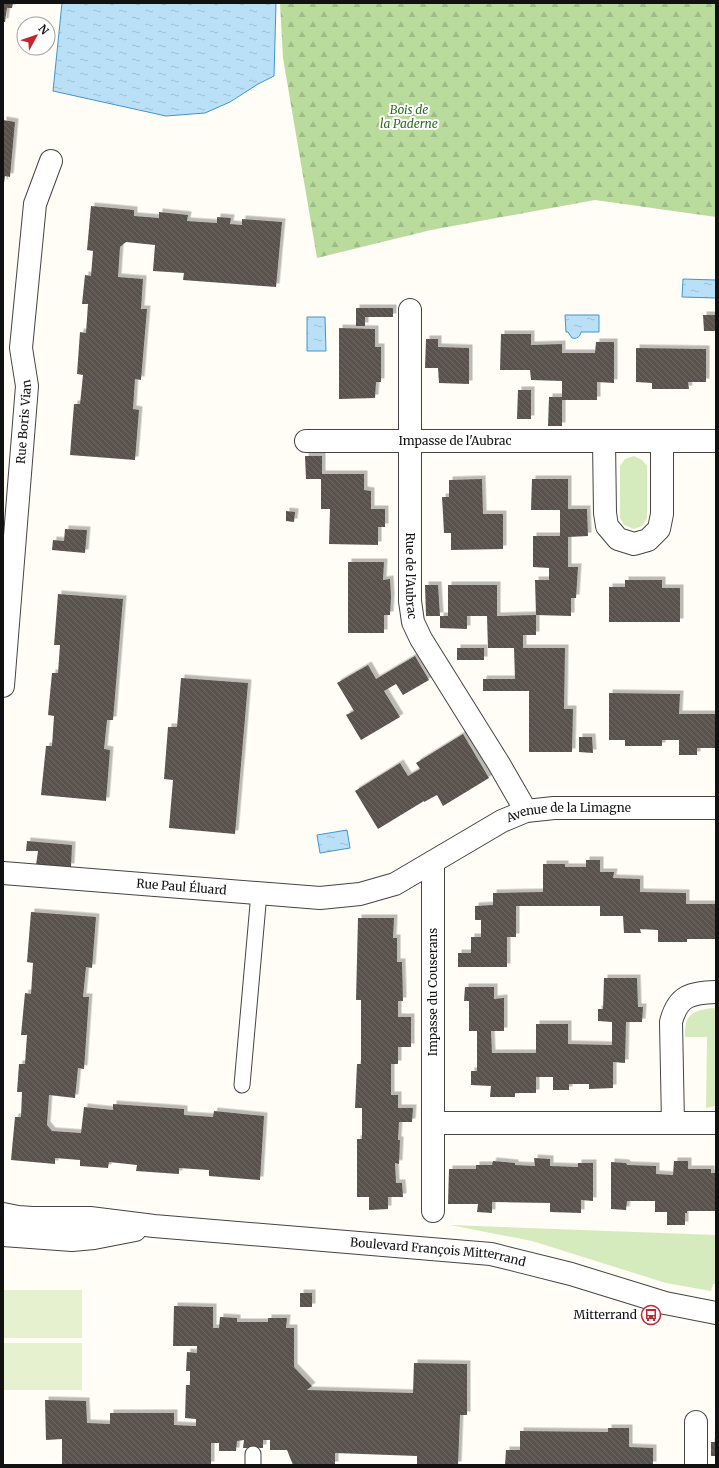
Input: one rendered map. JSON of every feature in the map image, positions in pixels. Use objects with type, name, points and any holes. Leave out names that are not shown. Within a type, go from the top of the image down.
[{"type":"street","name":"Rue Boris Vian","points":[[3,686],[10,510],[27,386],[21,348],[35,204],[51,161]]},
{"type":"street","name":"Rue de l'Aubrac","points":[[410,310],[410,601],[413,622],[421,639],[499,764],[526,811]]},
{"type":"street","name":"Impasse de l'Aubrac","points":[[306,441],[716,441]]},
{"type":"street","points":[[604,441],[604,513],[607,526],[618,539],[634,544],[648,540],[659,529],[662,514],[662,441]]},
{"type":"street","name":"Avenue de la Limagne","points":[[360,894],[395,884],[502,820],[526,811],[554,808],[716,808]]},
{"type":"street","name":"Impasse du Couserans","points":[[433,862],[433,1211]]},
{"type":"street","name":"Rue Paul Éluard","points":[[3,873],[320,898],[360,894]]},
{"type":"street","points":[[673,1123],[671,1022],[674,1010],[680,1002],[688,996],[698,992],[716,992]]},
{"type":"street","points":[[433,1123],[716,1123]]},
{"type":"street","name":"Boulevard François Mitterrand","points":[[3,1214],[32,1218],[90,1218],[154,1226],[491,1254],[571,1274],[665,1303],[716,1313]]},
{"type":"street","name":"Boulevard François Mitterrand","points":[[3,1236],[72,1240],[94,1238],[154,1226]]},
{"type":"street","points":[[696,1422],[696,1465]]},
{"type":"lane","points":[[242,1085],[259,893]]},
{"type":"green space","name":"Bois de la Paderne","points":[[280,3],[716,3],[716,217],[595,200],[431,230],[317,258],[283,58]]},
{"type":"green space","points":[[634,456],[642,460],[647,466],[647,518],[642,526],[634,529],[624,525],[620,518],[620,466],[625,459]]},
{"type":"green space","points":[[714,1008],[716,1010],[716,1106],[706,1108],[707,1037],[685,1037],[685,1029],[687,1020],[693,1013]]},
{"type":"green space","points":[[450,1225],[716,1235],[716,1284],[713,1284],[711,1291],[666,1283],[532,1241]]},
{"type":"green space","points":[[3,1290],[82,1290],[82,1338],[3,1338]]},
{"type":"green space","points":[[3,1343],[82,1343],[82,1390],[3,1390]]},
{"type":"water","points":[[62,3],[276,3],[274,76],[258,84],[230,102],[205,113],[166,116],[53,91]]},
{"type":"water","points":[[683,279],[716,280],[716,298],[682,297]]},
{"type":"water","points":[[565,315],[599,315],[599,332],[581,332],[578,337],[572,338],[568,332],[566,332]]},
{"type":"water","points":[[307,317],[325,317],[326,351],[307,351]]},
{"type":"water","points":[[347,830],[350,848],[320,853],[317,835]]},
{"type":"building","points":[[3,3],[13,3],[12,8],[7,8],[5,22],[3,22]]},
{"type":"building","points":[[3,120],[15,122],[10,177],[5,176],[4,183],[3,183]]},
{"type":"building","points":[[91,206],[134,210],[134,216],[159,218],[159,212],[188,215],[187,221],[217,223],[217,217],[231,218],[230,224],[242,225],[242,219],[282,222],[276,287],[183,280],[184,273],[153,271],[155,245],[126,242],[120,247],[118,277],[143,279],[141,309],[147,309],[141,380],[135,379],[133,409],[139,410],[135,460],[70,455],[74,404],[80,404],[83,375],[77,374],[80,332],[86,333],[88,304],[82,304],[85,275],[91,276],[93,251],[87,250]]},
{"type":"building","points":[[356,308],[393,308],[393,317],[365,317],[365,326],[356,326]]},
{"type":"building","points":[[703,315],[716,315],[716,331],[704,331]]},
{"type":"building","points":[[339,328],[375,329],[375,347],[381,347],[381,382],[376,382],[375,398],[339,399]]},
{"type":"building","points":[[501,334],[531,334],[531,345],[562,344],[562,353],[595,353],[596,342],[614,342],[614,383],[597,382],[597,400],[562,400],[562,426],[548,426],[549,397],[562,397],[562,381],[531,380],[530,370],[500,370]]},
{"type":"building","points":[[426,339],[438,339],[438,347],[469,348],[469,384],[439,383],[438,368],[425,368]]},
{"type":"building","points":[[636,348],[706,349],[706,382],[688,382],[689,389],[652,389],[652,383],[636,382]]},
{"type":"building","points":[[518,390],[531,390],[531,419],[517,419]]},
{"type":"building","points":[[305,456],[322,456],[322,474],[364,474],[364,490],[371,491],[371,509],[385,509],[385,527],[378,527],[378,545],[329,544],[330,509],[321,509],[321,479],[306,479]]},
{"type":"building","points":[[482,479],[483,514],[503,514],[503,549],[451,550],[451,533],[444,533],[442,497],[449,497],[449,480]]},
{"type":"building","points":[[532,479],[568,479],[568,509],[587,509],[588,536],[568,537],[568,567],[578,567],[576,598],[571,598],[571,616],[536,615],[535,580],[549,580],[549,568],[533,567],[533,536],[560,536],[560,510],[531,510]]},
{"type":"building","points":[[286,511],[295,512],[294,522],[286,521]]},
{"type":"building","points":[[65,529],[87,530],[85,553],[52,550],[53,540],[64,541]]},
{"type":"building","points":[[348,562],[384,562],[383,580],[390,579],[391,597],[390,615],[384,615],[384,633],[348,633]]},
{"type":"building","points":[[625,580],[662,580],[662,588],[680,588],[680,622],[609,622],[609,587],[625,587]]},
{"type":"building","points":[[425,585],[438,585],[440,616],[426,616]]},
{"type":"building","points":[[448,585],[497,585],[497,616],[536,615],[536,635],[523,635],[523,648],[565,648],[564,709],[573,709],[572,752],[529,752],[529,691],[483,691],[483,679],[515,679],[514,648],[488,648],[487,616],[467,616],[467,629],[440,628],[440,616],[448,616]]},
{"type":"building","points":[[58,594],[123,599],[113,720],[107,720],[104,749],[110,750],[106,801],[41,795],[46,746],[52,746],[54,716],[48,715],[52,673],[58,673],[60,645],[54,645]]},
{"type":"building","points":[[457,648],[484,648],[484,660],[457,660]]},
{"type":"building","points":[[415,656],[429,680],[403,695],[396,684],[384,691],[400,717],[361,740],[346,715],[354,711],[337,683],[368,665],[376,679]]},
{"type":"building","points":[[181,678],[248,683],[235,834],[169,828],[173,780],[164,779],[168,727],[177,727]]},
{"type":"building","points":[[609,693],[680,694],[679,714],[716,714],[715,748],[697,748],[697,755],[679,755],[679,740],[662,740],[662,746],[625,746],[625,740],[609,740]]},
{"type":"building","points":[[463,734],[489,778],[443,806],[437,795],[424,801],[378,829],[355,791],[400,763],[408,776],[420,769],[416,763]]},
{"type":"building","points":[[579,737],[592,737],[593,753],[579,752]]},
{"type":"building","points":[[27,841],[72,845],[71,867],[36,865],[38,851],[26,851]]},
{"type":"building","points":[[586,860],[600,860],[600,872],[614,872],[613,878],[640,879],[640,892],[686,893],[686,904],[716,904],[716,939],[687,939],[687,942],[658,942],[658,930],[640,929],[641,933],[624,933],[623,916],[600,916],[600,906],[516,906],[516,937],[507,937],[507,967],[458,967],[458,953],[471,953],[471,937],[481,937],[481,920],[475,920],[475,906],[493,905],[493,893],[543,892],[543,864],[565,864],[565,867],[586,867]]},
{"type":"building","points":[[31,912],[96,917],[92,968],[86,967],[83,997],[89,997],[84,1069],[78,1068],[75,1098],[49,1095],[47,1125],[52,1131],[81,1133],[84,1107],[113,1110],[113,1104],[184,1109],[184,1115],[213,1117],[214,1111],[264,1116],[260,1180],[209,1176],[209,1170],[179,1168],[179,1174],[136,1171],[137,1165],[109,1162],[108,1168],[80,1166],[80,1160],[55,1158],[55,1164],[11,1160],[15,1117],[21,1117],[22,1092],[17,1092],[19,1064],[25,1064],[27,1035],[21,1035],[25,993],[31,994],[33,963],[27,962]]},
{"type":"building","points":[[358,918],[394,918],[393,938],[397,938],[397,962],[402,962],[403,1001],[398,1001],[398,1017],[411,1017],[411,1047],[398,1047],[398,1064],[391,1064],[391,1095],[398,1095],[398,1108],[413,1108],[412,1122],[399,1122],[399,1164],[395,1163],[396,1183],[402,1183],[403,1197],[388,1197],[388,1209],[369,1210],[369,1197],[357,1197],[357,1139],[362,1139],[362,1108],[355,1108],[357,1064],[361,1064],[361,1000],[356,1000]]},
{"type":"building","points":[[604,978],[637,978],[638,1007],[643,1007],[642,1022],[626,1022],[625,1063],[613,1062],[613,1088],[589,1089],[589,1084],[569,1084],[569,1090],[553,1090],[553,1077],[536,1077],[536,1093],[515,1093],[515,1097],[490,1097],[491,1086],[471,1085],[471,1071],[477,1071],[477,1031],[469,1031],[469,1001],[464,1001],[465,987],[494,987],[494,999],[504,998],[504,1031],[491,1031],[492,1053],[536,1053],[536,1024],[568,1024],[568,1044],[612,1045],[612,1022],[598,1021],[598,1009],[603,1009]]},
{"type":"building","points":[[534,1158],[550,1159],[550,1166],[578,1167],[578,1163],[593,1163],[593,1201],[581,1200],[581,1213],[550,1212],[550,1203],[492,1202],[492,1213],[477,1212],[478,1204],[448,1204],[449,1169],[476,1169],[476,1165],[492,1165],[493,1161],[515,1163],[515,1165],[535,1166]]},
{"type":"building","points":[[674,1161],[688,1161],[688,1169],[711,1169],[711,1173],[716,1173],[716,1211],[687,1211],[687,1213],[685,1213],[685,1225],[667,1225],[667,1212],[655,1212],[655,1201],[627,1201],[626,1210],[611,1209],[611,1162],[626,1163],[627,1165],[656,1166],[656,1174],[673,1175]]},
{"type":"building","points":[[300,1293],[312,1293],[312,1307],[300,1307]]},
{"type":"building","points":[[174,1306],[213,1307],[213,1328],[219,1328],[220,1317],[237,1318],[237,1322],[268,1322],[268,1318],[287,1318],[286,1328],[294,1328],[294,1367],[312,1386],[307,1390],[413,1393],[414,1363],[467,1364],[467,1415],[460,1415],[458,1465],[417,1465],[417,1456],[335,1453],[335,1465],[293,1465],[287,1450],[270,1450],[270,1440],[263,1440],[263,1448],[243,1448],[244,1440],[237,1441],[236,1451],[219,1451],[219,1443],[211,1443],[211,1465],[62,1465],[62,1439],[46,1440],[45,1400],[86,1401],[87,1423],[110,1424],[110,1413],[174,1413],[174,1425],[196,1426],[196,1419],[185,1418],[186,1385],[190,1385],[190,1371],[186,1371],[187,1352],[197,1353],[197,1346],[173,1346]]},
{"type":"building","points":[[608,1428],[629,1428],[629,1447],[653,1448],[653,1465],[505,1465],[506,1450],[520,1450],[520,1431],[608,1432]]},
{"type":"building","points":[[711,1442],[716,1442],[716,1456],[711,1456]]},
{"type":"place","name":"Mitterrand","points":[[651,1315]]}]
